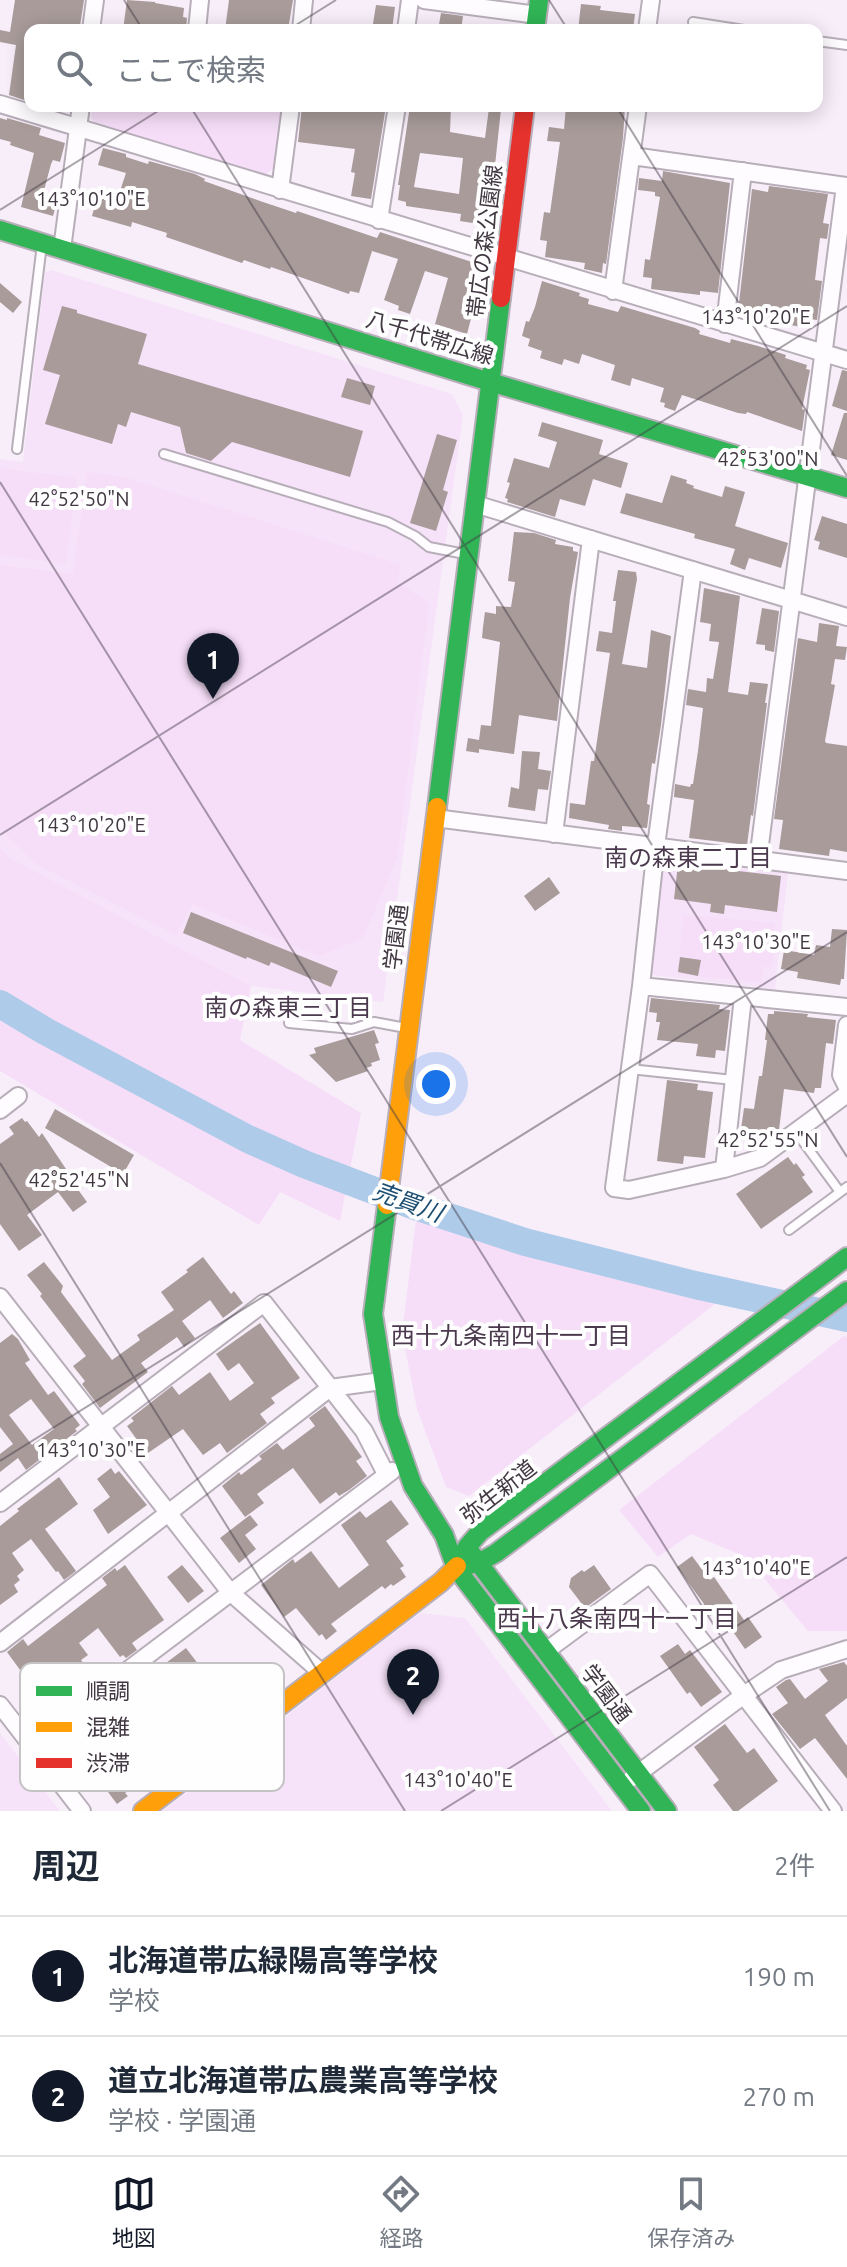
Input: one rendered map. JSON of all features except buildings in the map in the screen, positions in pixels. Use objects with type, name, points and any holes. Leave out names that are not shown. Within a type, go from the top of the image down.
[{"type":"street","points":[[92,24],[95,0]]},
{"type":"street","points":[[198,24],[200,0]]},
{"type":"street","points":[[302,24],[304,0]]},
{"type":"street","points":[[407,24],[410,0]]},
{"type":"street","points":[[424,0],[537,15]]},
{"type":"street","points":[[648,24],[651,0]]},
{"type":"street","points":[[0,104],[24,112]]},
{"type":"street","points":[[25,112],[847,360]]},
{"type":"street","points":[[62,249],[80,112]]},
{"type":"street","points":[[280,190],[290,112]]},
{"type":"street","points":[[379,220],[396,112]]},
{"type":"street","name":"帯広の森公園線","points":[[490,382],[524,112]]},
{"type":"street","points":[[613,291],[637,112]]},
{"type":"street","points":[[632,156],[846,186],[841,273],[824,353],[806,475],[793,600],[758,860]]},
{"type":"street","points":[[725,324],[743,171]]},
{"type":"street","name":"八千代帯広線","points":[[0,230],[490,382],[847,488]]},
{"type":"street","name":"学園通","points":[[490,382],[373,1314],[389,1417],[404,1464],[413,1486],[444,1535],[456,1568],[641,1811]]},
{"type":"street","points":[[475,504],[847,617]]},
{"type":"street","points":[[554,834],[591,539]]},
{"type":"street","points":[[693,570],[614,1188],[629,1190],[760,1158],[847,1094]]},
{"type":"street","points":[[435,818],[847,871]]},
{"type":"street","points":[[641,986],[847,1007]]},
{"type":"street","points":[[724,1169],[743,997]]},
{"type":"street","points":[[847,1025],[841,1075],[847,1087]]},
{"type":"street","points":[[0,1110],[18,1096]]},
{"type":"street","name":"弥生新道","points":[[456,1568],[467,1547],[480,1532],[840,1262]]},
{"type":"street","points":[[284,1702],[456,1568],[478,1563],[496,1553],[847,1291]]},
{"type":"street","points":[[0,1297],[230,1592],[322,1673]]},
{"type":"street","points":[[2,1497],[264,1303],[364,1431],[386,1474]]},
{"type":"street","points":[[0,1643],[330,1388],[382,1381]]},
{"type":"street","points":[[137,1663],[386,1474],[404,1464]]},
{"type":"street","name":"学園通","points":[[444,1535],[467,1547],[667,1811]]},
{"type":"street","points":[[546,1651],[650,1574],[833,1811]]},
{"type":"street","points":[[621,1786],[781,1670],[847,1649]]},
{"type":"street","points":[[0,1705],[20,1731]]},
{"type":"street","points":[[66,1791],[82,1811]]},
{"type":"street","points":[[143,1811],[169,1791]]},
{"type":"lane","points":[[693,22],[706,24]]},
{"type":"lane","points":[[823,42],[847,45]]},
{"type":"lane","points":[[17,449],[42,243]]},
{"type":"lane","points":[[164,454],[388,522],[429,547],[468,554]]},
{"type":"lane","points":[[289,1023],[352,1029],[374,1022],[408,1028]]},
{"type":"lane","points":[[630,1069],[733,1080]]},
{"type":"lane","points":[[789,1230],[844,1189],[796,1132]]},
{"type":"shaded area","points":[[92,112],[282,112],[275,167],[264,176],[96,125]]},
{"type":"shaded area","points":[[51,270],[452,394],[463,415],[383,1002],[251,986],[10,858],[0,848],[0,459],[23,462],[45,273]]},
{"type":"shaded area","points":[[0,468],[77,478],[66,564],[0,555]]},
{"type":"shaded area","points":[[87,472],[127,478],[401,565],[397,582],[429,603],[397,858],[363,938],[319,956],[192,904],[176,935],[36,864],[0,829],[0,565],[73,574]]},
{"type":"shaded area","points":[[0,848],[10,858],[251,986],[240,1040],[361,1113],[340,1221],[280,1192],[259,1225],[0,1071]]},
{"type":"shaded area","points":[[664,860],[788,873],[775,989],[651,975]]},
{"type":"shaded area","points":[[683,915],[775,923],[772,967],[763,967],[761,982],[678,974]]},
{"type":"shaded area","points":[[416,1220],[715,1304],[469,1496],[446,1487],[417,1409],[402,1333]]},
{"type":"shaded area","points":[[844,1336],[847,1337],[847,1631],[808,1631],[746,1557],[691,1534],[658,1557],[619,1510]]},
{"type":"shaded area","points":[[420,1613],[465,1618],[612,1811],[163,1811],[189,1791],[284,1791],[284,1718]]},
{"type":"shaded area","points":[[0,1733],[20,1759],[20,1791],[45,1791],[60,1811],[0,1811]]},
{"type":"waterway","name":"売買川","points":[[0,1004],[248,1139],[412,1205],[525,1242],[695,1285],[847,1318]]},
{"type":"traffic: fast","points":[[536,24],[539,0]]},
{"type":"traffic: fast","points":[[0,230],[490,382],[847,488]]},
{"type":"traffic: fast","points":[[437,807],[501,298]]},
{"type":"traffic: fast","points":[[387,1205],[373,1314],[389,1417],[413,1486],[444,1535],[456,1568],[641,1811]]},
{"type":"traffic: fast","points":[[457,1566],[480,1532],[847,1257]]},
{"type":"traffic: fast","points":[[456,1568],[478,1563],[496,1553],[847,1291]]},
{"type":"traffic: fast","points":[[471,1553],[667,1811]]},
{"type":"traffic: slow","points":[[387,1205],[437,807]]},
{"type":"traffic: slow","points":[[284,1703],[441,1582],[457,1566]]},
{"type":"traffic: slow","points":[[143,1811],[169,1791]]},
{"type":"traffic: jam","points":[[501,298],[524,112]]},
{"type":"place","name":"北海道帯広緑陽高等学校","points":[[213,699]]},
{"type":"place","name":"道立北海道帯広農業高等学校","points":[[413,1715]]},
{"type":"district","name":"南の森東二丁目","points":[[688,857]]},
{"type":"district","name":"南の森東三丁目","points":[[288,1007]]},
{"type":"district","name":"西十九条南四十一丁目","points":[[511,1335]]},
{"type":"district","name":"西十八条南四十一丁目","points":[[617,1618]]}]
